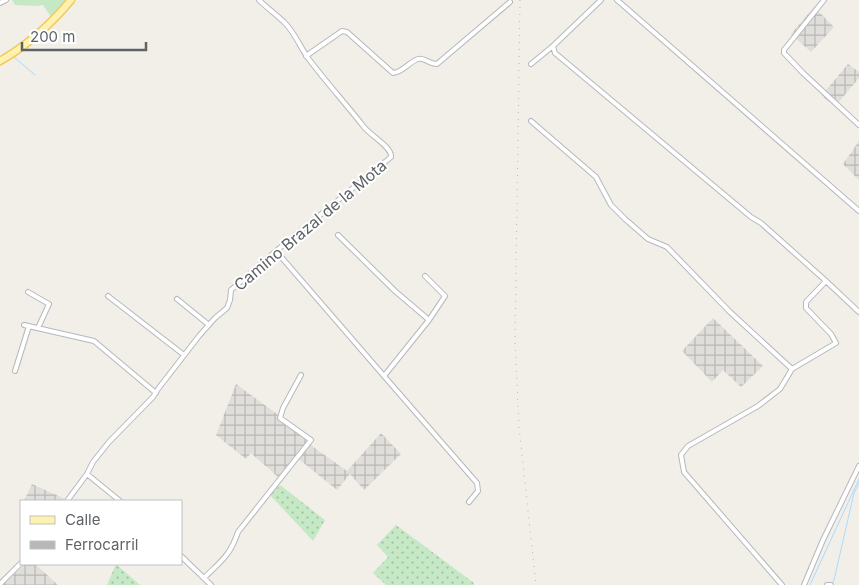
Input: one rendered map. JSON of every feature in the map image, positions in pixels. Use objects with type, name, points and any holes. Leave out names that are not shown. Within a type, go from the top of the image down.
[{"type":"main road","points":[[0,61],[22,46],[52,21],[71,0]]},
{"type":"street","points":[[0,3],[6,0]]},
{"type":"street","name":"Camino Brazal de la Mota","points":[[68,500],[109,442],[156,393],[209,325],[227,308],[231,290],[391,157],[391,152],[388,148],[365,129],[347,104],[306,56],[296,36],[285,23],[259,0]]},
{"type":"street","points":[[531,64],[602,0]]},
{"type":"street","points":[[617,0],[859,211]]},
{"type":"street","points":[[824,0],[784,50],[784,53],[859,125]]},
{"type":"street","points":[[306,56],[342,31],[347,32],[393,73],[398,72],[417,59],[436,64],[510,2]]},
{"type":"street","points":[[553,46],[555,53],[744,211],[762,223],[859,312]]},
{"type":"street","points":[[531,121],[596,177],[611,205],[625,219],[648,239],[667,247],[730,312],[792,369]]},
{"type":"street","points":[[338,235],[395,291],[428,320]]},
{"type":"street","points":[[276,251],[477,483],[478,491],[469,502]]},
{"type":"street","points":[[384,376],[445,296],[425,276]]},
{"type":"street","points":[[782,585],[684,472],[681,455],[688,446],[758,406],[780,389],[792,369],[836,343],[831,334],[806,308],[806,302],[826,281]]},
{"type":"street","points":[[28,292],[49,304],[38,328]]},
{"type":"street","points":[[108,296],[184,355]]},
{"type":"street","points":[[178,299],[209,325]]},
{"type":"street","points":[[14,371],[27,326],[94,341],[156,393]]},
{"type":"street","points":[[204,578],[225,559],[234,545],[238,532],[311,440],[280,418],[283,408],[301,375]]},
{"type":"street","points":[[804,585],[823,540],[859,466]]},
{"type":"street","points":[[87,474],[119,500]]},
{"type":"street","points":[[182,557],[211,585]]},
{"type":"street","points":[[0,584],[20,564]]},
{"type":"shaded area","points":[[814,7],[834,27],[811,52],[791,34]]},
{"type":"shaded area","points":[[848,64],[859,72],[859,78],[838,103],[833,96],[828,102],[822,95]]},
{"type":"shaded area","points":[[859,141],[859,180],[843,164]]},
{"type":"shaded area","points":[[713,318],[763,366],[741,387],[723,370],[712,382],[682,351]]},
{"type":"shaded area","points":[[236,384],[277,414],[312,446],[347,471],[381,433],[401,454],[364,490],[350,474],[337,490],[295,456],[278,477],[251,453],[246,459],[216,435]]},
{"type":"shaded area","points":[[32,484],[65,499],[64,500],[24,500]]},
{"type":"shaded area","points":[[24,565],[36,565],[58,585],[3,585]]},
{"type":"green space","points":[[12,0],[66,0],[51,17],[43,5],[15,5]]},
{"type":"green space","points":[[280,485],[325,520],[313,541],[270,495]]},
{"type":"green space","points":[[396,525],[474,583],[474,585],[386,585],[373,573],[388,557],[377,545]]},
{"type":"green space","points":[[117,565],[140,585],[107,585]]},
{"type":"waterway","points":[[14,57],[35,75]]},
{"type":"waterway","points":[[810,585],[859,479]]},
{"type":"waterway","points":[[831,584],[834,580],[854,493],[859,483]]},
{"type":"railway","points":[[520,0],[515,341],[519,427],[536,585]]}]
